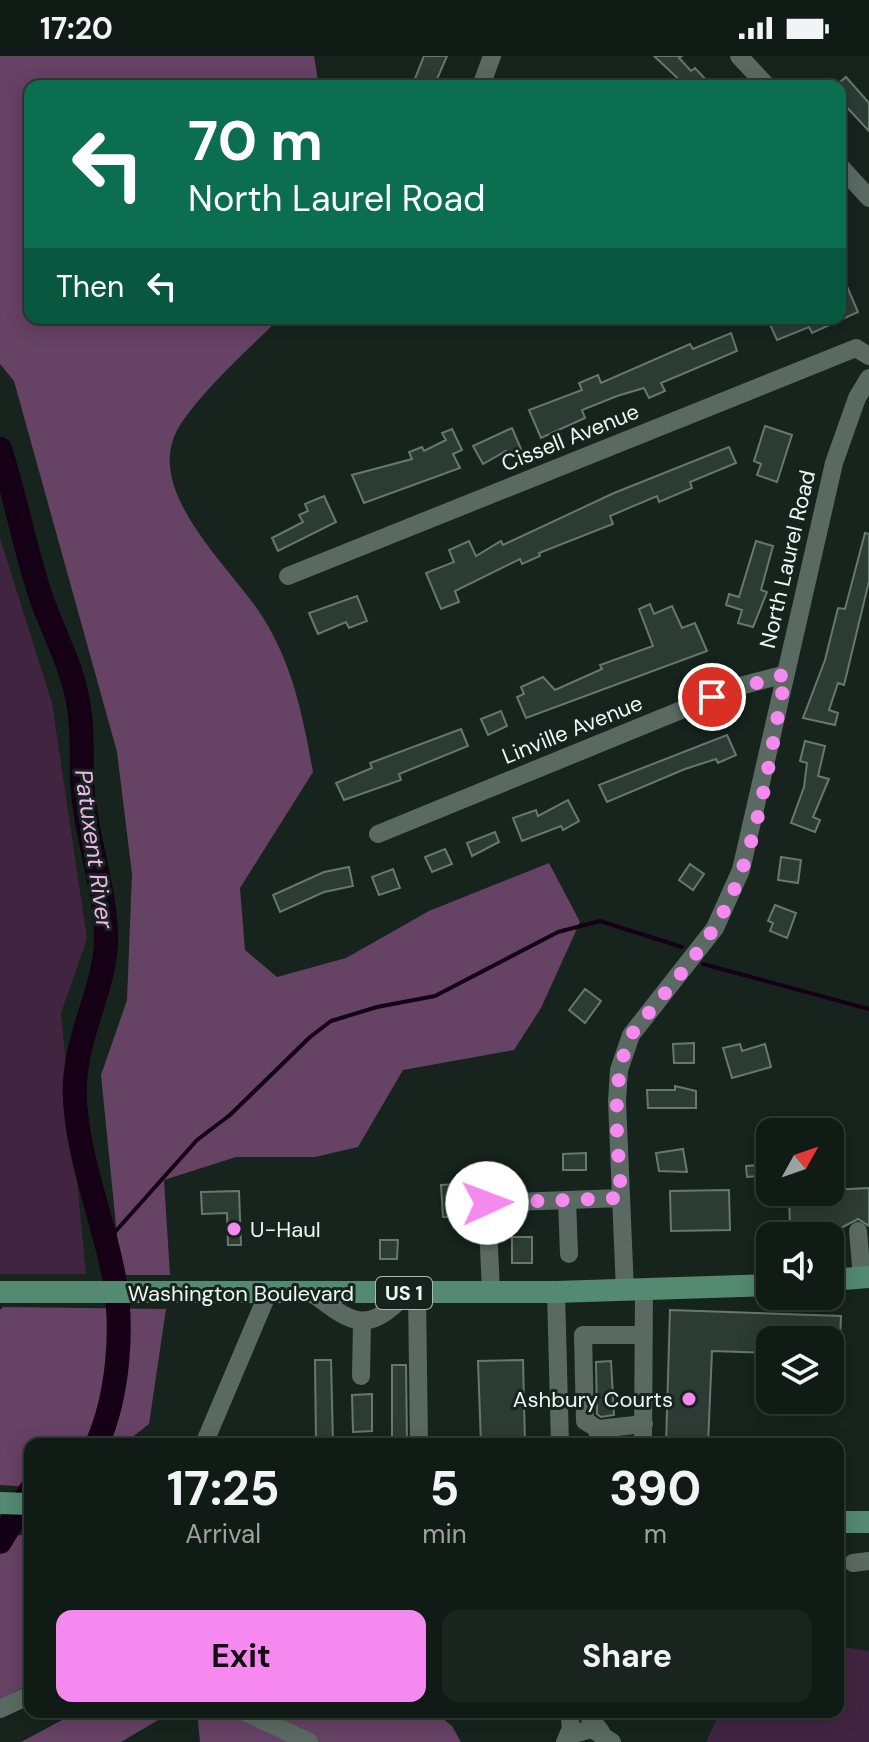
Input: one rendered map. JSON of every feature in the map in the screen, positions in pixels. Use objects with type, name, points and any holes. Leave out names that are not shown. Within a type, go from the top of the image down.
[{"type":"main road","points":[[844,1279],[865,1277]]},
{"type":"main road","name":"Washington Boulevard","points":[[0,1292],[556,1292],[756,1286]]},
{"type":"main road","points":[[0,1503],[24,1504]]},
{"type":"main road","points":[[844,1522],[869,1522]]},
{"type":"street","points":[[483,80],[492,56]]},
{"type":"street","points":[[739,56],[761,80]]},
{"type":"street","points":[[846,173],[869,198]]},
{"type":"street","name":"Cissell Avenue","points":[[288,576],[856,348],[869,356]]},
{"type":"street","name":"North Laurel Road","points":[[643,1438],[644,1335],[621,1198],[617,1101],[624,1050],[631,1035],[715,928],[730,898],[750,840],[834,463],[857,398],[869,378]]},
{"type":"street","name":"Linville Avenue","points":[[378,834],[740,686],[786,674]]},
{"type":"street","points":[[491,1292],[487,1203],[621,1198]]},
{"type":"street","points":[[567,1200],[569,1254]]},
{"type":"street","points":[[858,1231],[865,1277]]},
{"type":"street","points":[[556,1292],[560,1438]]},
{"type":"street","points":[[207,1438],[268,1293]]},
{"type":"street","points":[[312,1293],[349,1321],[362,1323],[390,1310],[412,1293]]},
{"type":"street","points":[[412,1293],[419,1438]]},
{"type":"street","points":[[361,1376],[362,1323]]},
{"type":"street","points":[[644,1335],[583,1335],[585,1421],[598,1437],[644,1424]]},
{"type":"street","points":[[0,1709],[24,1698]]},
{"type":"street","points":[[258,1718],[309,1742]]},
{"type":"street","points":[[566,1741],[571,1728],[570,1718]]},
{"type":"street","points":[[591,1718],[606,1737]]},
{"type":"street","points":[[566,1741],[582,1730],[606,1737]]},
{"type":"shaded area","points":[[0,56],[314,56],[318,80],[24,80],[24,324],[274,324],[222,375],[181,423],[174,437],[170,460],[174,484],[184,508],[198,532],[262,616],[282,653],[301,711],[313,772],[240,888],[245,950],[277,977],[346,958],[429,911],[549,863],[580,922],[541,1008],[514,1050],[403,1070],[358,1147],[315,1157],[236,1157],[164,1180],[170,1275],[121,1275],[101,1075],[127,1000],[132,874],[117,752],[14,381],[0,364]]},
{"type":"shaded area","points":[[0,538],[52,703],[87,939],[61,1013],[86,1274],[0,1274]]},
{"type":"shaded area","points":[[3,1307],[166,1309],[149,1424],[131,1438],[24,1438],[24,1487],[0,1485],[0,1310]]},
{"type":"shaded area","points":[[24,1535],[24,1687],[0,1700],[0,1538]]},
{"type":"shaded area","points":[[844,1647],[869,1651],[869,1742],[706,1742],[717,1718],[844,1718]]},
{"type":"shaded area","points":[[66,1718],[161,1718],[121,1742],[21,1742]]},
{"type":"shaded area","points":[[198,1718],[442,1718],[452,1726],[461,1742],[200,1742]]},
{"type":"building","points":[[424,56],[447,56],[437,80],[414,80]]},
{"type":"building","points":[[654,56],[682,56],[679,58],[691,71],[695,68],[706,80],[680,80]]},
{"type":"building","points":[[846,77],[869,103],[869,131],[846,106],[846,80],[842,80]]},
{"type":"building","points":[[846,284],[858,312],[846,317]]},
{"type":"building","points":[[770,324],[832,324],[812,333],[809,327],[777,340]]},
{"type":"building","points":[[731,333],[737,351],[661,383],[665,391],[649,398],[644,388],[617,396],[582,410],[585,418],[541,438],[529,410],[582,390],[579,383],[598,375],[601,383],[690,344],[693,349]]},
{"type":"building","points":[[765,426],[792,435],[777,482],[757,475],[761,464],[754,461]]},
{"type":"building","points":[[512,428],[521,449],[508,455],[506,451],[483,464],[473,446]]},
{"type":"building","points":[[452,429],[462,450],[453,454],[460,468],[364,503],[352,475],[412,459],[409,452],[422,447],[424,451],[446,440],[442,433]]},
{"type":"building","points":[[729,447],[736,463],[690,482],[692,488],[659,502],[657,496],[610,516],[613,524],[539,553],[540,556],[522,564],[520,559],[455,591],[459,602],[441,609],[426,573],[454,562],[449,550],[469,541],[476,556],[501,541],[503,545],[614,493]]},
{"type":"building","points":[[324,496],[336,522],[278,551],[272,538],[303,522],[299,515],[308,511],[305,504]]},
{"type":"building","points":[[865,533],[869,534],[869,581],[844,685],[838,683],[829,710],[838,713],[835,725],[803,718],[825,660],[838,608],[845,609]]},
{"type":"building","points":[[756,541],[773,546],[761,590],[767,592],[753,627],[738,623],[742,610],[726,605],[729,594],[739,597]]},
{"type":"building","points":[[357,596],[367,621],[349,628],[346,622],[318,634],[309,613]]},
{"type":"building","points":[[650,604],[654,614],[672,606],[682,628],[695,623],[707,651],[526,718],[517,697],[524,694],[521,687],[543,677],[555,690],[602,669],[600,665],[653,646],[639,609]]},
{"type":"building","points":[[501,711],[507,726],[488,735],[481,719]]},
{"type":"building","points":[[461,729],[468,746],[399,774],[401,780],[344,800],[336,783],[372,768],[370,763]]},
{"type":"building","points":[[727,735],[736,755],[718,763],[716,759],[685,769],[607,802],[599,785]]},
{"type":"building","points":[[805,741],[825,746],[818,776],[829,779],[813,817],[820,820],[815,832],[791,823],[804,787],[807,763],[800,761]]},
{"type":"building","points":[[568,800],[579,821],[563,830],[561,826],[522,841],[513,818],[536,810],[538,816]]},
{"type":"building","points":[[495,832],[499,842],[472,856],[467,843]]},
{"type":"building","points":[[445,849],[452,864],[432,872],[425,857]]},
{"type":"building","points":[[781,857],[801,860],[798,883],[778,880]]},
{"type":"building","points":[[690,864],[704,874],[693,890],[679,880]]},
{"type":"building","points":[[349,867],[353,886],[324,892],[280,912],[273,895],[324,872]]},
{"type":"building","points":[[393,869],[400,888],[379,895],[372,877]]},
{"type":"building","points":[[775,905],[796,913],[787,938],[770,931],[773,923],[768,921]]},
{"type":"building","points":[[585,989],[601,1001],[585,1023],[569,1010]]},
{"type":"building","points":[[694,1043],[694,1063],[674,1063],[673,1044]]},
{"type":"building","points":[[740,1044],[742,1051],[765,1044],[771,1067],[732,1078],[723,1048]]},
{"type":"building","points":[[675,1086],[696,1091],[696,1108],[648,1108],[647,1090],[675,1090]]},
{"type":"building","points":[[683,1149],[687,1172],[659,1171],[656,1153]]},
{"type":"building","points":[[586,1153],[586,1170],[563,1170],[563,1154]]},
{"type":"building","points":[[756,1165],[756,1176],[747,1177],[746,1166]]},
{"type":"building","points":[[459,1184],[462,1216],[443,1217],[441,1185]]},
{"type":"building","points":[[869,1188],[869,1226],[858,1219],[844,1226],[844,1222],[790,1222],[789,1206],[844,1206],[844,1189]]},
{"type":"building","points":[[729,1190],[730,1230],[671,1231],[670,1191]]},
{"type":"building","name":"U-Haul","points":[[239,1191],[241,1245],[228,1245],[227,1213],[202,1214],[201,1192]]},
{"type":"building","points":[[512,1237],[532,1237],[532,1263],[512,1263]]},
{"type":"building","points":[[380,1240],[398,1240],[397,1259],[380,1259]]},
{"type":"building","name":"Ashbury Courts","points":[[670,1310],[841,1316],[841,1326],[756,1326],[756,1353],[712,1351],[708,1438],[666,1438]]},
{"type":"building","points":[[315,1360],[331,1360],[333,1438],[316,1438]]},
{"type":"building","points":[[523,1360],[525,1438],[481,1438],[478,1361]]},
{"type":"building","points":[[611,1361],[614,1415],[601,1417],[597,1414],[596,1362]]},
{"type":"building","points":[[392,1365],[406,1365],[407,1438],[392,1438]]},
{"type":"building","points":[[372,1394],[372,1431],[353,1432],[352,1395]]},
{"type":"waterway","name":"Patuxent River","points":[[0,449],[36,581],[77,694],[85,811],[105,918],[105,956],[75,1078],[81,1146],[114,1277],[119,1318],[114,1384],[99,1438]]},
{"type":"waterway","points":[[106,1242],[197,1140],[230,1115],[310,1037],[331,1021],[377,1007],[435,996],[558,932],[600,921],[682,947]]},
{"type":"waterway","points":[[703,964],[869,1009]]},
{"type":"waterway","name":"Patuxent River","points":[[0,1542],[24,1501]]},
{"type":"place","name":"U-Haul","points":[[234,1229]]},
{"type":"place","name":"Ashbury Courts","points":[[689,1399]]},
{"type":"route","points":[[487,1203],[621,1198],[617,1101],[624,1050],[631,1035],[715,928],[730,898],[750,840],[786,674],[712,697]]}]
